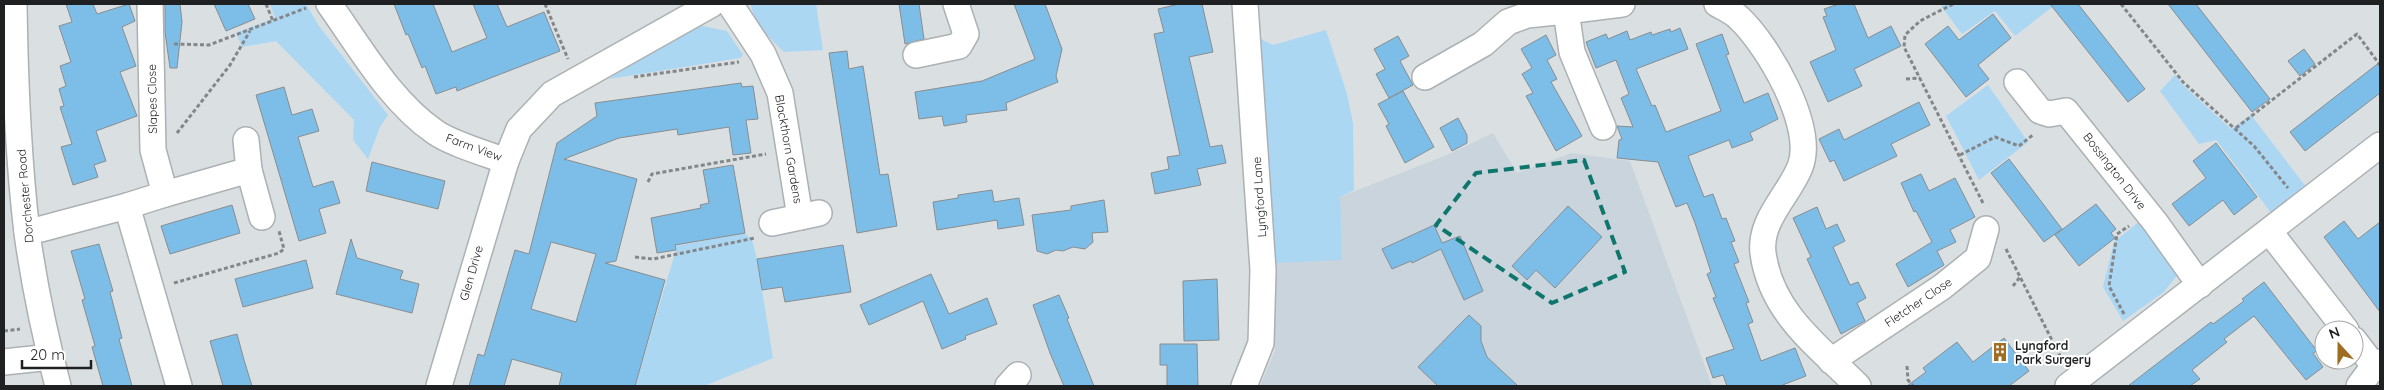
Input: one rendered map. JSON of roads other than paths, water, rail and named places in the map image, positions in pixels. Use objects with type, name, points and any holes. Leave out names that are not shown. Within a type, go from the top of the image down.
[{"type":"street","name":"Dorchester Road","points":[[14,4],[11,128],[35,282],[50,357],[58,386]]},
{"type":"street","name":"Slapes Close","points":[[150,4],[153,150],[165,194]]},
{"type":"street","name":"Farm View","points":[[329,4],[385,82],[414,114],[436,133],[506,161],[519,129],[552,94],[712,4]]},
{"type":"street","name":"Blackthorn Gardens","points":[[730,4],[762,54],[780,93],[789,150],[810,215],[772,223]]},
{"type":"street","points":[[916,55],[958,46],[974,36],[956,4]]},
{"type":"street","name":"Lyngford Lane","points":[[1244,386],[1261,343],[1263,270],[1245,4]]},
{"type":"street","points":[[1425,77],[1483,44],[1508,22],[1528,15],[1622,4]]},
{"type":"street","points":[[1717,4],[1739,17],[1772,57],[1802,129],[1804,147],[1801,166],[1774,212],[1765,232],[1763,251],[1769,280],[1783,309],[1804,334],[1831,361],[1848,384]]},
{"type":"street","points":[[1566,11],[1572,52],[1603,127]]},
{"type":"street","name":"Bossington Drive","points":[[2016,82],[2040,112],[2049,114],[2066,111],[2147,213],[2200,285]]},
{"type":"street","points":[[246,140],[249,170],[262,217]]},
{"type":"street","points":[[2083,381],[2135,334],[2380,145]]},
{"type":"street","name":"Glen Drive","points":[[439,386],[506,161]]},
{"type":"street","points":[[27,231],[42,229],[128,206],[249,170]]},
{"type":"street","points":[[128,206],[179,386]]},
{"type":"street","name":"Fletcher Close","points":[[1831,361],[1942,287],[1978,258],[1985,218]]},
{"type":"street","points":[[2269,230],[2338,320]]},
{"type":"street","points":[[2359,386],[2368,378],[2377,364],[2364,350]]},
{"type":"street","points":[[4,362],[50,357]]},
{"type":"place","name":"Lyngford Park Surgery","points":[[2000,352]]}]
